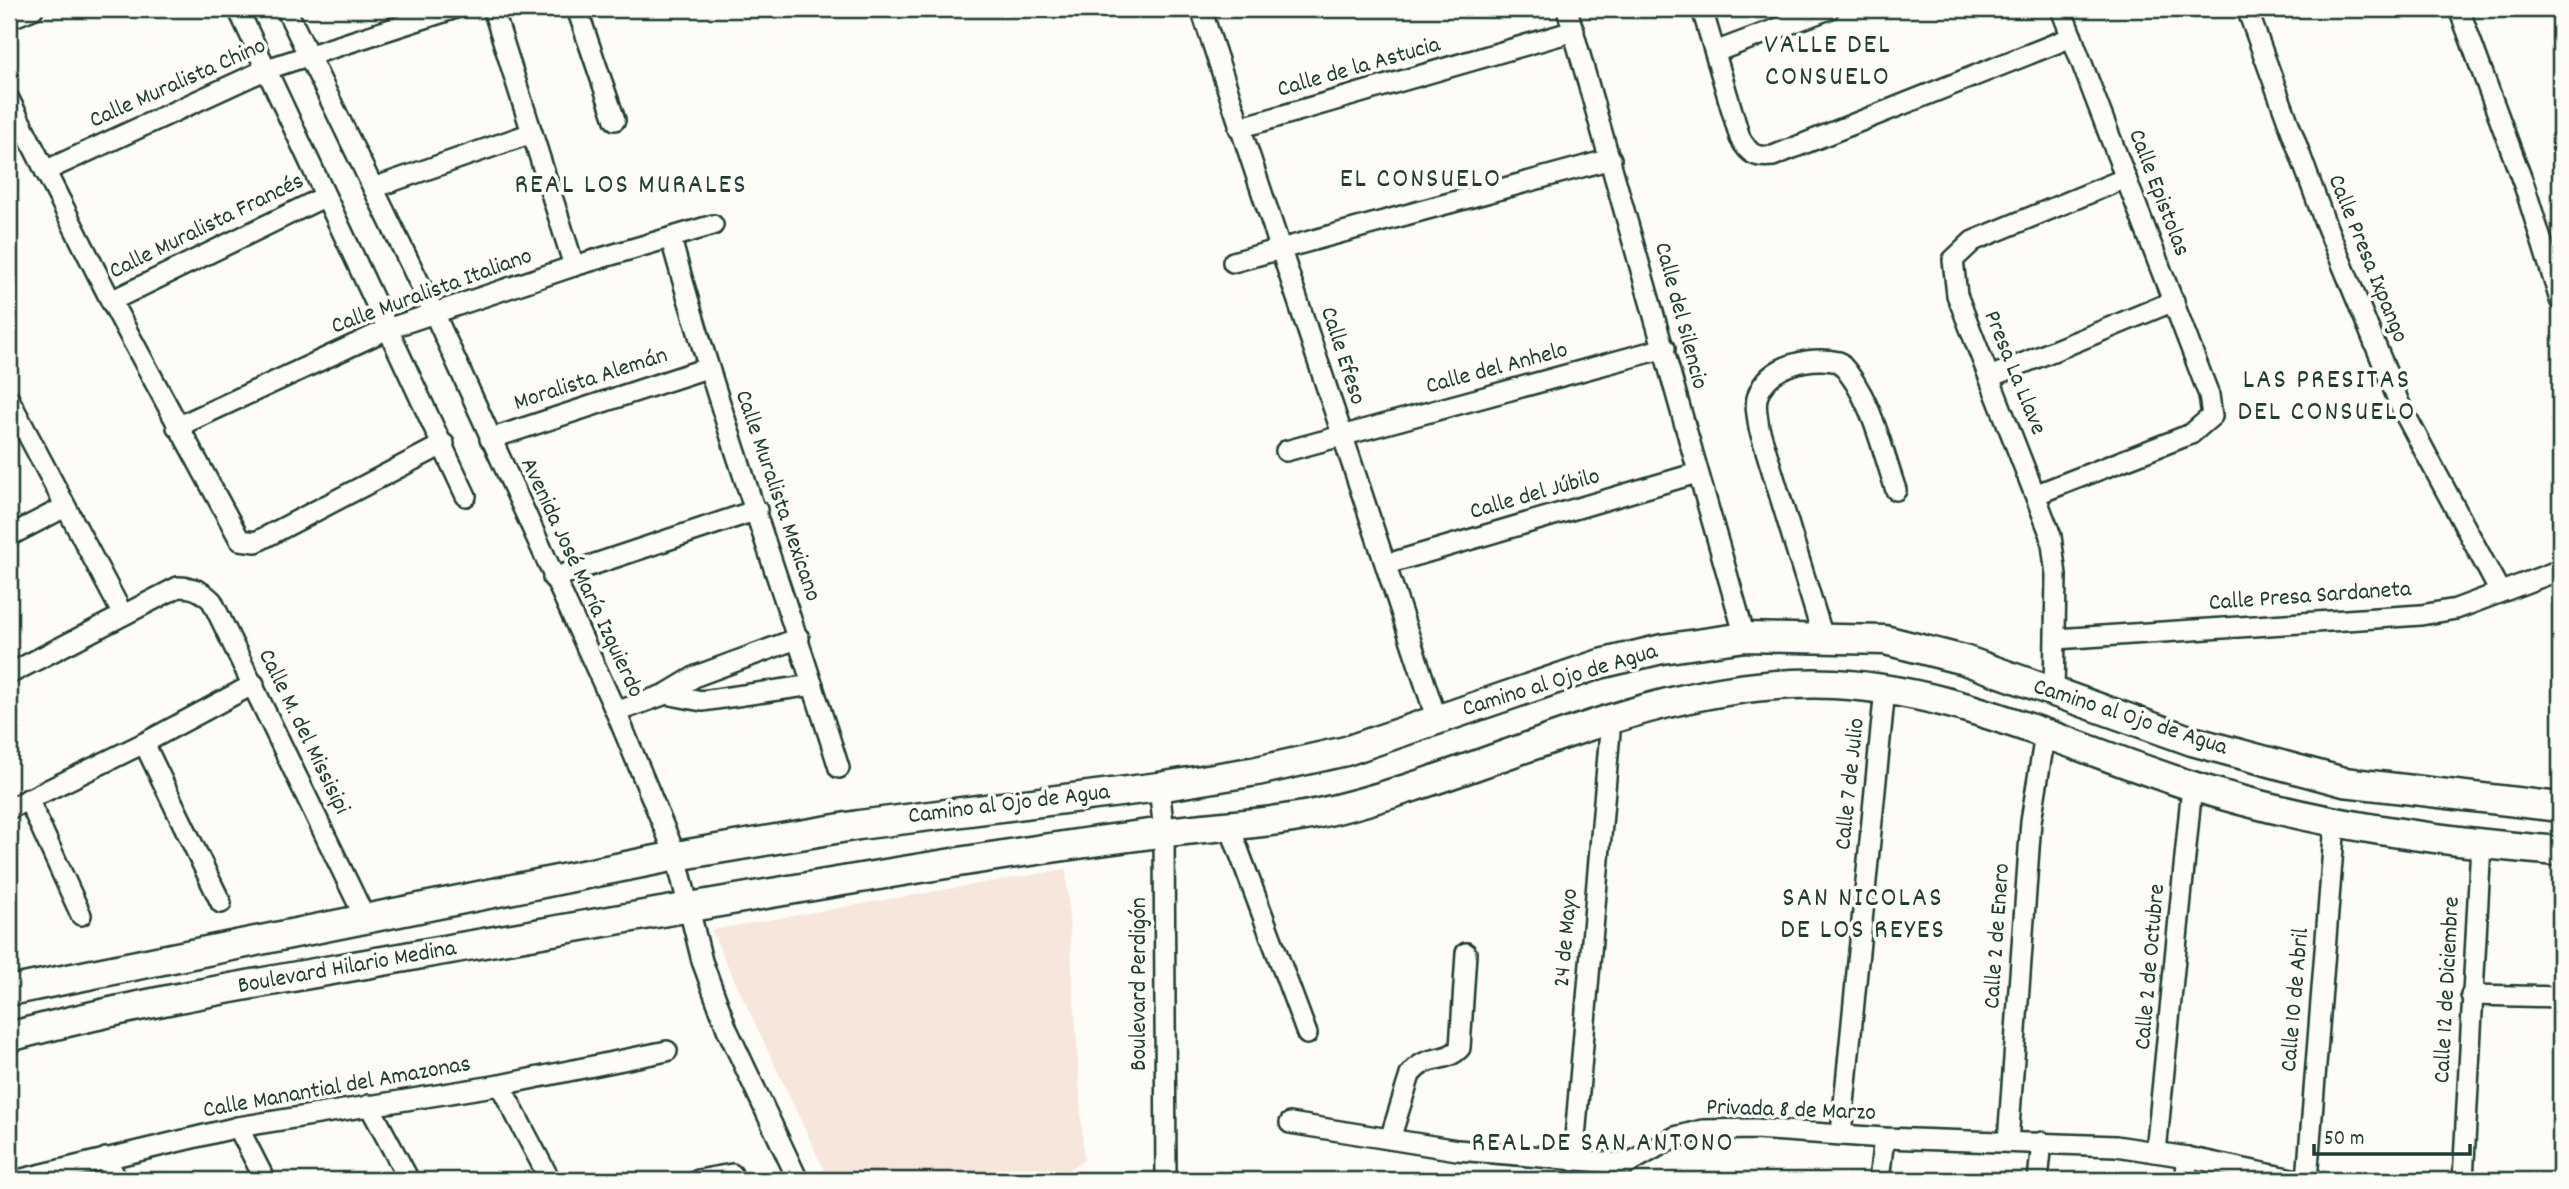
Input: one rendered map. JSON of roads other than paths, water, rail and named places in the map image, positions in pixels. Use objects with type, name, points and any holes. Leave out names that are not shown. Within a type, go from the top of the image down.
[{"type":"street","points":[[9,19],[33,9]]},
{"type":"street","points":[[238,9],[324,197],[390,328],[466,496]]},
{"type":"street","name":"Avenida José María Izquierdo","points":[[286,9],[435,315],[553,579],[616,712],[676,856],[702,961],[727,1029],[797,1180]]},
{"type":"street","name":"Calle Muralista Chino","points":[[45,171],[267,69],[453,9]]},
{"type":"street","points":[[493,9],[574,266]]},
{"type":"street","points":[[578,9],[615,120]]},
{"type":"street","name":"Calle Efeso","points":[[1201,9],[1437,720]]},
{"type":"street","name":"Calle del Silencio","points":[[1567,9],[1745,637]]},
{"type":"street","points":[[1702,9],[1740,138],[1747,151],[1758,158],[1773,156],[2072,37]]},
{"type":"street","points":[[1714,52],[1829,9]]},
{"type":"street","name":"Calle Epistolas","points":[[2036,494],[2191,435],[2212,416],[2209,394],[2061,9]]},
{"type":"street","name":"Calle Presa Ixpango","points":[[2247,9],[2324,220],[2400,405],[2500,592]]},
{"type":"street","points":[[2459,9],[2525,188],[2560,300]]},
{"type":"street","name":"Calle de la Astucia","points":[[1239,128],[1574,31]]},
{"type":"street","points":[[9,99],[111,301],[240,540],[256,542],[444,444]]},
{"type":"street","points":[[373,188],[532,132]]},
{"type":"street","points":[[1233,262],[1611,159]]},
{"type":"street","name":"Presa La Llave","points":[[2054,694],[2056,575],[2051,536],[1957,295],[1953,260],[1973,241],[2126,178]]},
{"type":"street","name":"Calle Muralista Francés","points":[[111,301],[324,197]]},
{"type":"street","name":"Calle Muralista Italiano","points":[[177,427],[390,328],[574,266],[713,225]]},
{"type":"street","name":"Calle Muralista Mexicano","points":[[671,239],[707,368],[757,510],[839,768]]},
{"type":"street","points":[[1990,377],[2174,301]]},
{"type":"street","name":"Calle del Anhelo","points":[[1286,451],[1665,348]]},
{"type":"street","points":[[1823,637],[1759,428],[1758,395],[1776,372],[1814,360],[1839,362],[1852,376],[1861,393],[1896,490]]},
{"type":"street","name":"Moralista Alemán","points":[[490,439],[707,368]]},
{"type":"street","points":[[9,400],[123,615],[9,674]]},
{"type":"street","name":"Calle del Júbilo","points":[[1387,564],[1698,473]]},
{"type":"street","points":[[9,536],[65,507]]},
{"type":"street","points":[[553,579],[757,510]]},
{"type":"street","name":"Calle Presa Sardaneta","points":[[2056,639],[2421,615],[2456,608],[2560,570]]},
{"type":"street","name":"Calle M. del Missisipi","points":[[123,615],[178,587],[191,587],[212,601],[366,920]]},
{"type":"street","name":"Camino al Ojo de Agua","points":[[676,856],[859,824],[1158,787],[1257,771],[1346,751],[1600,664],[1662,649],[1745,637],[1885,640],[1964,660],[2192,741],[2344,782],[2560,807]]},
{"type":"street","points":[[616,712],[666,694],[696,676],[799,638]]},
{"type":"street","points":[[9,809],[144,743],[254,684]]},
{"type":"street","name":"Camino al Ojo de Agua","points":[[687,906],[1164,832],[1309,815],[1370,800],[1679,699],[1753,686],[1832,684],[1885,689],[1955,703],[2192,786],[2335,823],[2481,844],[2560,851]]},
{"type":"street","points":[[666,694],[702,701],[813,685]]},
{"type":"street","name":"Calle 7 de Julio","points":[[1841,1135],[1885,689]]},
{"type":"street","name":"24 de Mayo","points":[[1573,1161],[1611,720]]},
{"type":"street","name":"Calle 2 de Enero","points":[[2008,1142],[2031,821],[2045,735]]},
{"type":"street","points":[[144,743],[220,903]]},
{"type":"street","name":"Calle 2 de Octubre","points":[[2156,1152],[2192,786]]},
{"type":"street","name":"Boulevard Perdigón","points":[[1158,787],[1164,832],[1166,1180]]},
{"type":"street","points":[[28,799],[81,915]]},
{"type":"street","name":"Calle 10 de Abril","points":[[2306,1180],[2335,823]]},
{"type":"street","points":[[1229,825],[1307,1034]]},
{"type":"street","name":"Calle 12 de Diciembre","points":[[2463,1180],[2481,844]]},
{"type":"street","name":"Boulevard Hilario Medina","points":[[9,991],[676,856]]},
{"type":"street","name":"Boulevard Hilario Medina","points":[[9,1037],[190,996],[687,906]]},
{"type":"street","points":[[1390,1139],[1410,1075],[1416,1067],[1427,1059],[1453,1055],[1460,1048],[1466,953]]},
{"type":"street","points":[[2471,995],[2560,997]]},
{"type":"street","name":"Calle Manantial del Amazonas","points":[[18,1180],[238,1127],[500,1085],[667,1051]]},
{"type":"street","points":[[500,1085],[550,1180]]},
{"type":"street","points":[[369,1105],[409,1180]]},
{"type":"street","name":"Privada 8 de Marzo","points":[[1290,1123],[1468,1151],[1573,1161],[1627,1172],[1675,1137],[1703,1130],[1755,1129],[1884,1138],[2042,1142],[2156,1152],[2297,1180]]},
{"type":"street","points":[[238,1127],[265,1180]]},
{"type":"street","points":[[1879,1180],[1884,1138]]},
{"type":"street","points":[[2038,1180],[2042,1142]]},
{"type":"street","points":[[2186,1180],[2188,1157]]},
{"type":"street","points":[[106,1158],[117,1180]]},
{"type":"street","points":[[698,1180],[732,1174]]},
{"type":"district","name":"VALLE DEL CONSUELO","points":[[1828,63]]},
{"type":"district","name":"EL CONSUELO","points":[[1421,181]]},
{"type":"district","name":"REAL LOS MURALES","points":[[631,187]]},
{"type":"district","name":"LAS PRESITAS DEL CONSUELO","points":[[2327,398]]},
{"type":"district","name":"SAN NICOLAS DE LOS REYES","points":[[1863,916]]},
{"type":"district","name":"REAL DE SAN ANTONO","points":[[1603,1145]]}]
